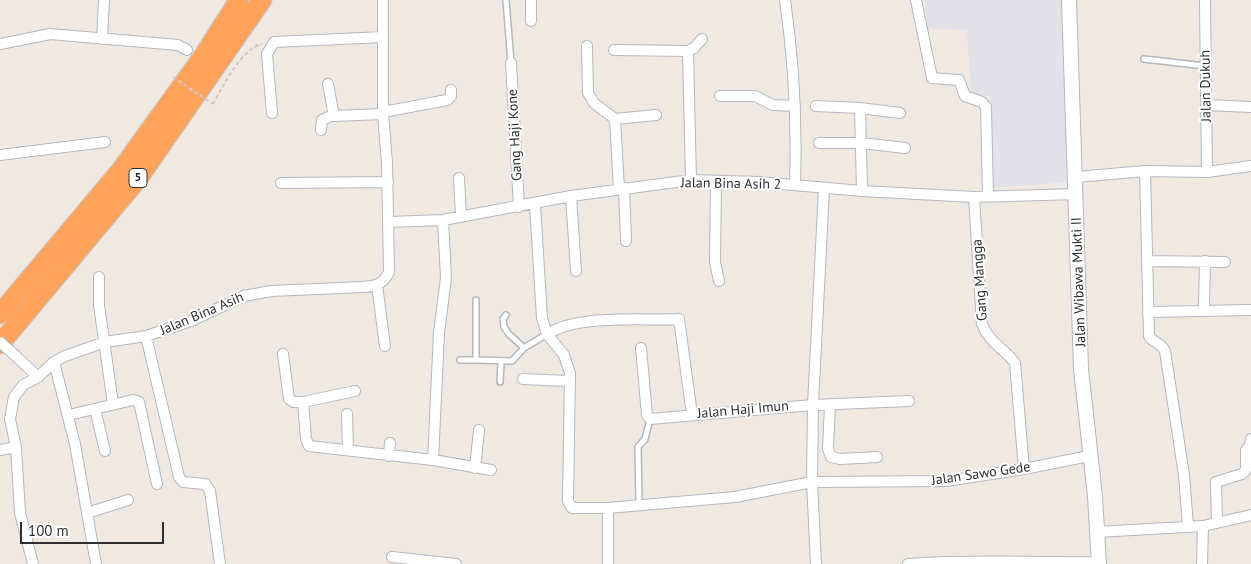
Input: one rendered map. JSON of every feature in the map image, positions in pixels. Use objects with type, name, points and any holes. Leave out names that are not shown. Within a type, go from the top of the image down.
[{"type":"highway","name":"5","points":[[0,314],[121,170],[202,58],[239,0]]},
{"type":"highway","name":"5","points":[[0,343],[137,180],[262,0]]},
{"type":"main road","name":"Jalan Wibawa Mukti II","points":[[1069,0],[1077,194],[1081,369],[1099,563]]},
{"type":"street","points":[[102,39],[104,0]]},
{"type":"street","points":[[383,0],[383,113],[388,182],[388,272],[385,279],[376,285],[384,346]]},
{"type":"street","points":[[531,0],[531,21]]},
{"type":"street","points":[[785,0],[793,53],[795,185]]},
{"type":"street","points":[[916,0],[932,78],[959,80],[965,96],[982,102],[986,107],[988,196]]},
{"type":"street","name":"Jalan Dukuh","points":[[1205,0],[1207,172]]},
{"type":"street","points":[[0,44],[50,34],[178,45],[187,50]]},
{"type":"street","points":[[272,113],[267,54],[274,42],[382,37]]},
{"type":"street","points":[[614,50],[688,51],[694,48],[702,39]]},
{"type":"street","points":[[586,46],[588,93],[594,103],[615,119],[656,115]]},
{"type":"street","points":[[688,51],[691,180]]},
{"type":"street","name":"Gang Haji Kone","points":[[510,63],[519,208]]},
{"type":"street","points":[[328,84],[333,115]]},
{"type":"street","points":[[321,130],[322,120],[333,115],[338,117],[383,113],[447,100],[451,96],[451,90]]},
{"type":"street","points":[[720,96],[755,96],[772,105],[795,106]]},
{"type":"street","points":[[1206,105],[1251,107]]},
{"type":"street","points":[[816,106],[860,108],[900,113]]},
{"type":"street","points":[[860,108],[862,191]]},
{"type":"street","points":[[615,119],[626,241]]},
{"type":"street","points":[[0,155],[105,142]]},
{"type":"street","points":[[819,143],[861,143],[905,148]]},
{"type":"street","points":[[1076,177],[1145,171],[1207,172],[1251,166]]},
{"type":"street","points":[[1145,171],[1150,261],[1149,336],[1152,341],[1161,344],[1166,351],[1184,475],[1188,526]]},
{"type":"street","points":[[459,178],[462,217]]},
{"type":"street","name":"Jalan Bina Asih 2","points":[[389,222],[443,220],[519,208],[572,196],[691,180],[974,196],[1077,194]]},
{"type":"street","points":[[716,181],[714,253],[719,281]]},
{"type":"street","points":[[281,183],[388,182]]},
{"type":"street","points":[[816,564],[812,482],[813,405],[824,188]]},
{"type":"street","points":[[572,196],[576,271]]},
{"type":"street","name":"Gang Mangga","points":[[974,196],[982,324],[987,337],[1009,355],[1015,363],[1024,469]]},
{"type":"street","points":[[523,379],[568,381],[568,364],[564,355],[546,334],[542,318],[535,205]]},
{"type":"street","points":[[433,460],[439,333],[446,278],[443,220]]},
{"type":"street","points":[[1150,261],[1225,262]]},
{"type":"street","points":[[1204,306],[1206,261]]},
{"type":"street","points":[[99,277],[99,305],[113,404]]},
{"type":"street","name":"Jalan Bina Asih","points":[[33,564],[20,513],[16,447],[10,419],[14,397],[23,385],[38,377],[54,362],[105,342],[146,336],[191,322],[224,303],[244,296],[272,291],[376,285]]},
{"type":"street","points":[[1150,310],[1251,310]]},
{"type":"street","points":[[546,334],[557,327],[587,322],[679,319],[692,414]]},
{"type":"street","points":[[146,336],[179,476],[184,482],[205,484],[210,490],[220,564]]},
{"type":"street","points":[[0,343],[38,377]]},
{"type":"street","points":[[641,348],[647,415],[650,419]]},
{"type":"street","points":[[283,354],[290,399],[294,402],[303,402],[355,391]]},
{"type":"street","points":[[54,362],[75,444],[96,564]]},
{"type":"street","name":"Jalan Sawo Gede","points":[[568,381],[568,501],[572,508],[576,510],[735,497],[812,482],[947,481],[1024,469],[1089,456]]},
{"type":"street","points":[[73,414],[133,400],[138,402],[157,484]]},
{"type":"street","name":"Jalan Haji Imun","points":[[650,419],[813,405],[909,401]]},
{"type":"street","points":[[303,402],[306,439],[310,446],[433,460],[491,470]]},
{"type":"street","points":[[830,405],[828,449],[831,457],[840,459],[877,457]]},
{"type":"street","points":[[95,409],[105,451]]},
{"type":"street","points":[[347,414],[348,449]]},
{"type":"street","points":[[475,468],[479,430]]},
{"type":"street","points":[[1217,523],[1216,482],[1242,474],[1246,470],[1246,450],[1250,445],[1251,439]]},
{"type":"street","points":[[389,456],[390,443]]},
{"type":"street","points":[[0,450],[16,447]]},
{"type":"street","points":[[87,513],[128,500]]},
{"type":"street","points":[[608,508],[608,564]]},
{"type":"street","points":[[1097,532],[1203,526],[1251,515]]},
{"type":"street","points":[[1202,564],[1203,526]]},
{"type":"street","points":[[392,557],[456,564]]},
{"type":"street","points":[[908,564],[950,562],[1099,563]]},
{"type":"lane","points":[[506,0],[510,63]]},
{"type":"lane","points":[[1144,59],[1206,66]]},
{"type":"lane","points":[[476,300],[476,360]]},
{"type":"lane","points":[[506,316],[503,319],[504,327],[524,348]]},
{"type":"lane","points":[[460,360],[512,361],[524,348],[546,334]]},
{"type":"lane","points":[[500,382],[501,362]]},
{"type":"lane","points":[[639,504],[638,447],[645,439],[650,419]]},
{"type":"path","points":[[174,78],[213,104],[228,77],[248,52],[255,46],[274,42]]},
{"type":"shaded area","points":[[925,0],[1062,0],[1069,182],[993,188],[990,96],[971,93],[967,30],[927,29]]}]
